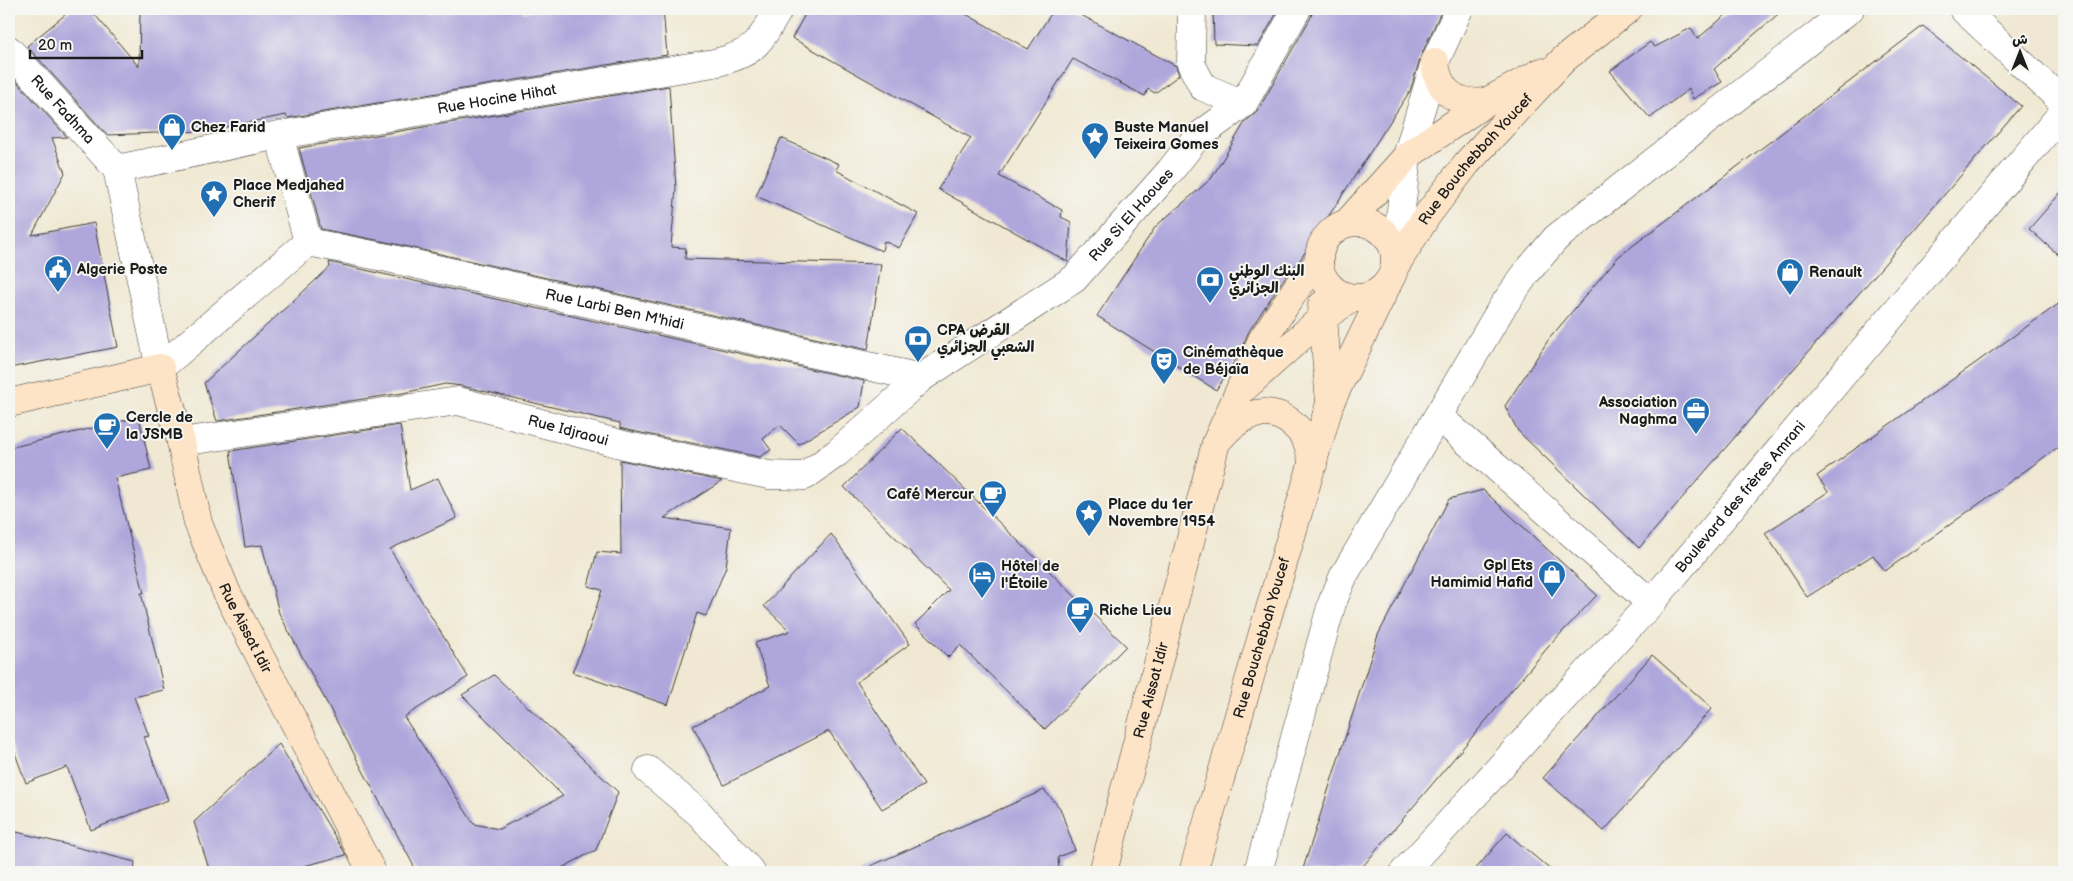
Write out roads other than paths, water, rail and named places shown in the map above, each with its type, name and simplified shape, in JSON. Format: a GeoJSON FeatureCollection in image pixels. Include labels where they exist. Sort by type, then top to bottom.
{"type":"FeatureCollection","features":[{"type":"Feature","properties":{"kind":"main road","name":"Rue Bouchebbah Youcef"},"geometry":{"type":"LineString","coordinates":[[1193,872],[1330,403],[1393,268],[1428,214],[1467,163],[1564,59],[1628,9]]}},
{"type":"Feature","properties":{"kind":"main road","name":"Rue Bouchebbah Youcef"},"geometry":{"type":"LineString","coordinates":[[1347,223],[1407,156],[1486,102],[1564,59]]}},
{"type":"Feature","properties":{"kind":"main road"},"geometry":{"type":"LineString","coordinates":[[1435,62],[1436,74],[1442,86],[1450,95],[1461,101],[1473,104],[1486,102]]}},
{"type":"Feature","properties":{"kind":"main road"},"geometry":{"type":"LineString","coordinates":[[1360,222],[1373,225],[1384,232],[1392,243],[1393,268],[1372,295],[1352,298],[1334,290],[1321,269],[1321,249],[1326,237],[1336,228],[1347,223],[1360,222]]}},
{"type":"Feature","properties":{"kind":"main road","name":"Rue Bouchebbah Youcef"},"geometry":{"type":"LineString","coordinates":[[1321,269],[1322,318],[1330,403]]}},
{"type":"Feature","properties":{"kind":"main road","name":"Rue Aissat Idir"},"geometry":{"type":"LineString","coordinates":[[1104,872],[1216,443],[1262,340],[1298,286],[1321,269]]}},
{"type":"Feature","properties":{"kind":"main road","name":"Rue Aissat Idir"},"geometry":{"type":"LineString","coordinates":[[1237,395],[1322,318],[1352,298]]}},
{"type":"Feature","properties":{"kind":"main road"},"geometry":{"type":"LineString","coordinates":[[9,403],[160,368]]}},
{"type":"Feature","properties":{"kind":"main road","name":"Rue Aissat Idir"},"geometry":{"type":"LineString","coordinates":[[160,368],[181,442],[198,523],[227,593],[372,872]]}},
{"type":"Feature","properties":{"kind":"main road"},"geometry":{"type":"LineString","coordinates":[[1216,443],[1236,421],[1249,414],[1264,412],[1280,416],[1293,424],[1304,436],[1313,465]]}},
{"type":"Feature","properties":{"kind":"street","name":"Rue Hocine Hihat"},"geometry":{"type":"LineString","coordinates":[[279,135],[737,58],[750,51],[761,38],[779,9]]}},
{"type":"Feature","properties":{"kind":"street"},"geometry":{"type":"LineString","coordinates":[[1192,9],[1191,64],[1203,87],[1243,104]]}},
{"type":"Feature","properties":{"kind":"street","name":"Rue Si El Haoues"},"geometry":{"type":"LineString","coordinates":[[921,378],[1074,279],[1170,171],[1196,138],[1243,104],[1297,9]]}},
{"type":"Feature","properties":{"kind":"street"},"geometry":{"type":"LineString","coordinates":[[1407,156],[1435,62],[1459,9]]}},
{"type":"Feature","properties":{"kind":"street"},"geometry":{"type":"LineString","coordinates":[[1258,872],[1332,603],[1344,575],[1501,309],[1527,272],[1556,238],[1850,9]]}},
{"type":"Feature","properties":{"kind":"street"},"geometry":{"type":"LineString","coordinates":[[1963,9],[2064,103]]}},
{"type":"Feature","properties":{"kind":"street","name":"Rue Fadhma"},"geometry":{"type":"LineString","coordinates":[[9,50],[117,169]]}},
{"type":"Feature","properties":{"kind":"street","name":"Boulevard des frères Amrani"},"geometry":{"type":"LineString","coordinates":[[1404,872],[1651,603],[2064,112]]}},
{"type":"Feature","properties":{"kind":"street"},"geometry":{"type":"LineString","coordinates":[[279,135],[308,242],[160,368],[117,169],[279,135]]}},
{"type":"Feature","properties":{"kind":"street","name":"Rue Bouchebbah Youcef"},"geometry":{"type":"LineString","coordinates":[[1393,268],[1407,156]]}},
{"type":"Feature","properties":{"kind":"street","name":"Rue Larbi Ben M'hidi"},"geometry":{"type":"LineString","coordinates":[[308,242],[388,258],[921,378]]}},
{"type":"Feature","properties":{"kind":"street","name":"Rue Idjraoui"},"geometry":{"type":"LineString","coordinates":[[181,442],[458,401],[628,446],[769,475],[805,476],[837,453],[921,378]]}},
{"type":"Feature","properties":{"kind":"street"},"geometry":{"type":"LineString","coordinates":[[1438,416],[1651,603]]}},
{"type":"Feature","properties":{"kind":"street"},"geometry":{"type":"LineString","coordinates":[[648,770],[700,814],[751,872]]}},
{"type":"Feature","properties":{"kind":"place","name":"Chez Farid"},"geometry":{"type":"Point","coordinates":[172,151]}},
{"type":"Feature","properties":{"kind":"place","name":"Buste Manuel Teixeira Gomes"},"geometry":{"type":"Point","coordinates":[1095,160]}},
{"type":"Feature","properties":{"kind":"place","name":"Place Medjahed Cherif"},"geometry":{"type":"Point","coordinates":[214,218]}},
{"type":"Feature","properties":{"kind":"place","name":"Algerie Poste"},"geometry":{"type":"Point","coordinates":[58,293]}},
{"type":"Feature","properties":{"kind":"place","name":"Renault"},"geometry":{"type":"Point","coordinates":[1790,296]}},
{"type":"Feature","properties":{"kind":"place","name":"البنك الوطني الجزائري"},"geometry":{"type":"Point","coordinates":[1210,304]}},
{"type":"Feature","properties":{"kind":"place","name":"CPA القرض الشعبي الجزائري"},"geometry":{"type":"Point","coordinates":[918,363]}},
{"type":"Feature","properties":{"kind":"place","name":"Cinémathèque de Béjaïa"},"geometry":{"type":"Point","coordinates":[1164,385]}},
{"type":"Feature","properties":{"kind":"place","name":"Association Naghma"},"geometry":{"type":"Point","coordinates":[1696,435]}},
{"type":"Feature","properties":{"kind":"place","name":"Cercle de la JSMB"},"geometry":{"type":"Point","coordinates":[107,450]}},
{"type":"Feature","properties":{"kind":"place","name":"Café Mercur"},"geometry":{"type":"Point","coordinates":[993,518]}},
{"type":"Feature","properties":{"kind":"place","name":"Place du 1er Novembre 1954"},"geometry":{"type":"Point","coordinates":[1089,537]}},
{"type":"Feature","properties":{"kind":"place","name":"Gpl Ets Hamimid Hafid"},"geometry":{"type":"Point","coordinates":[1552,598]}},
{"type":"Feature","properties":{"kind":"place","name":"Hôtel de l'Étoile"},"geometry":{"type":"Point","coordinates":[982,599]}},
{"type":"Feature","properties":{"kind":"place","name":"Riche Lieu"},"geometry":{"type":"Point","coordinates":[1080,634]}}]}
